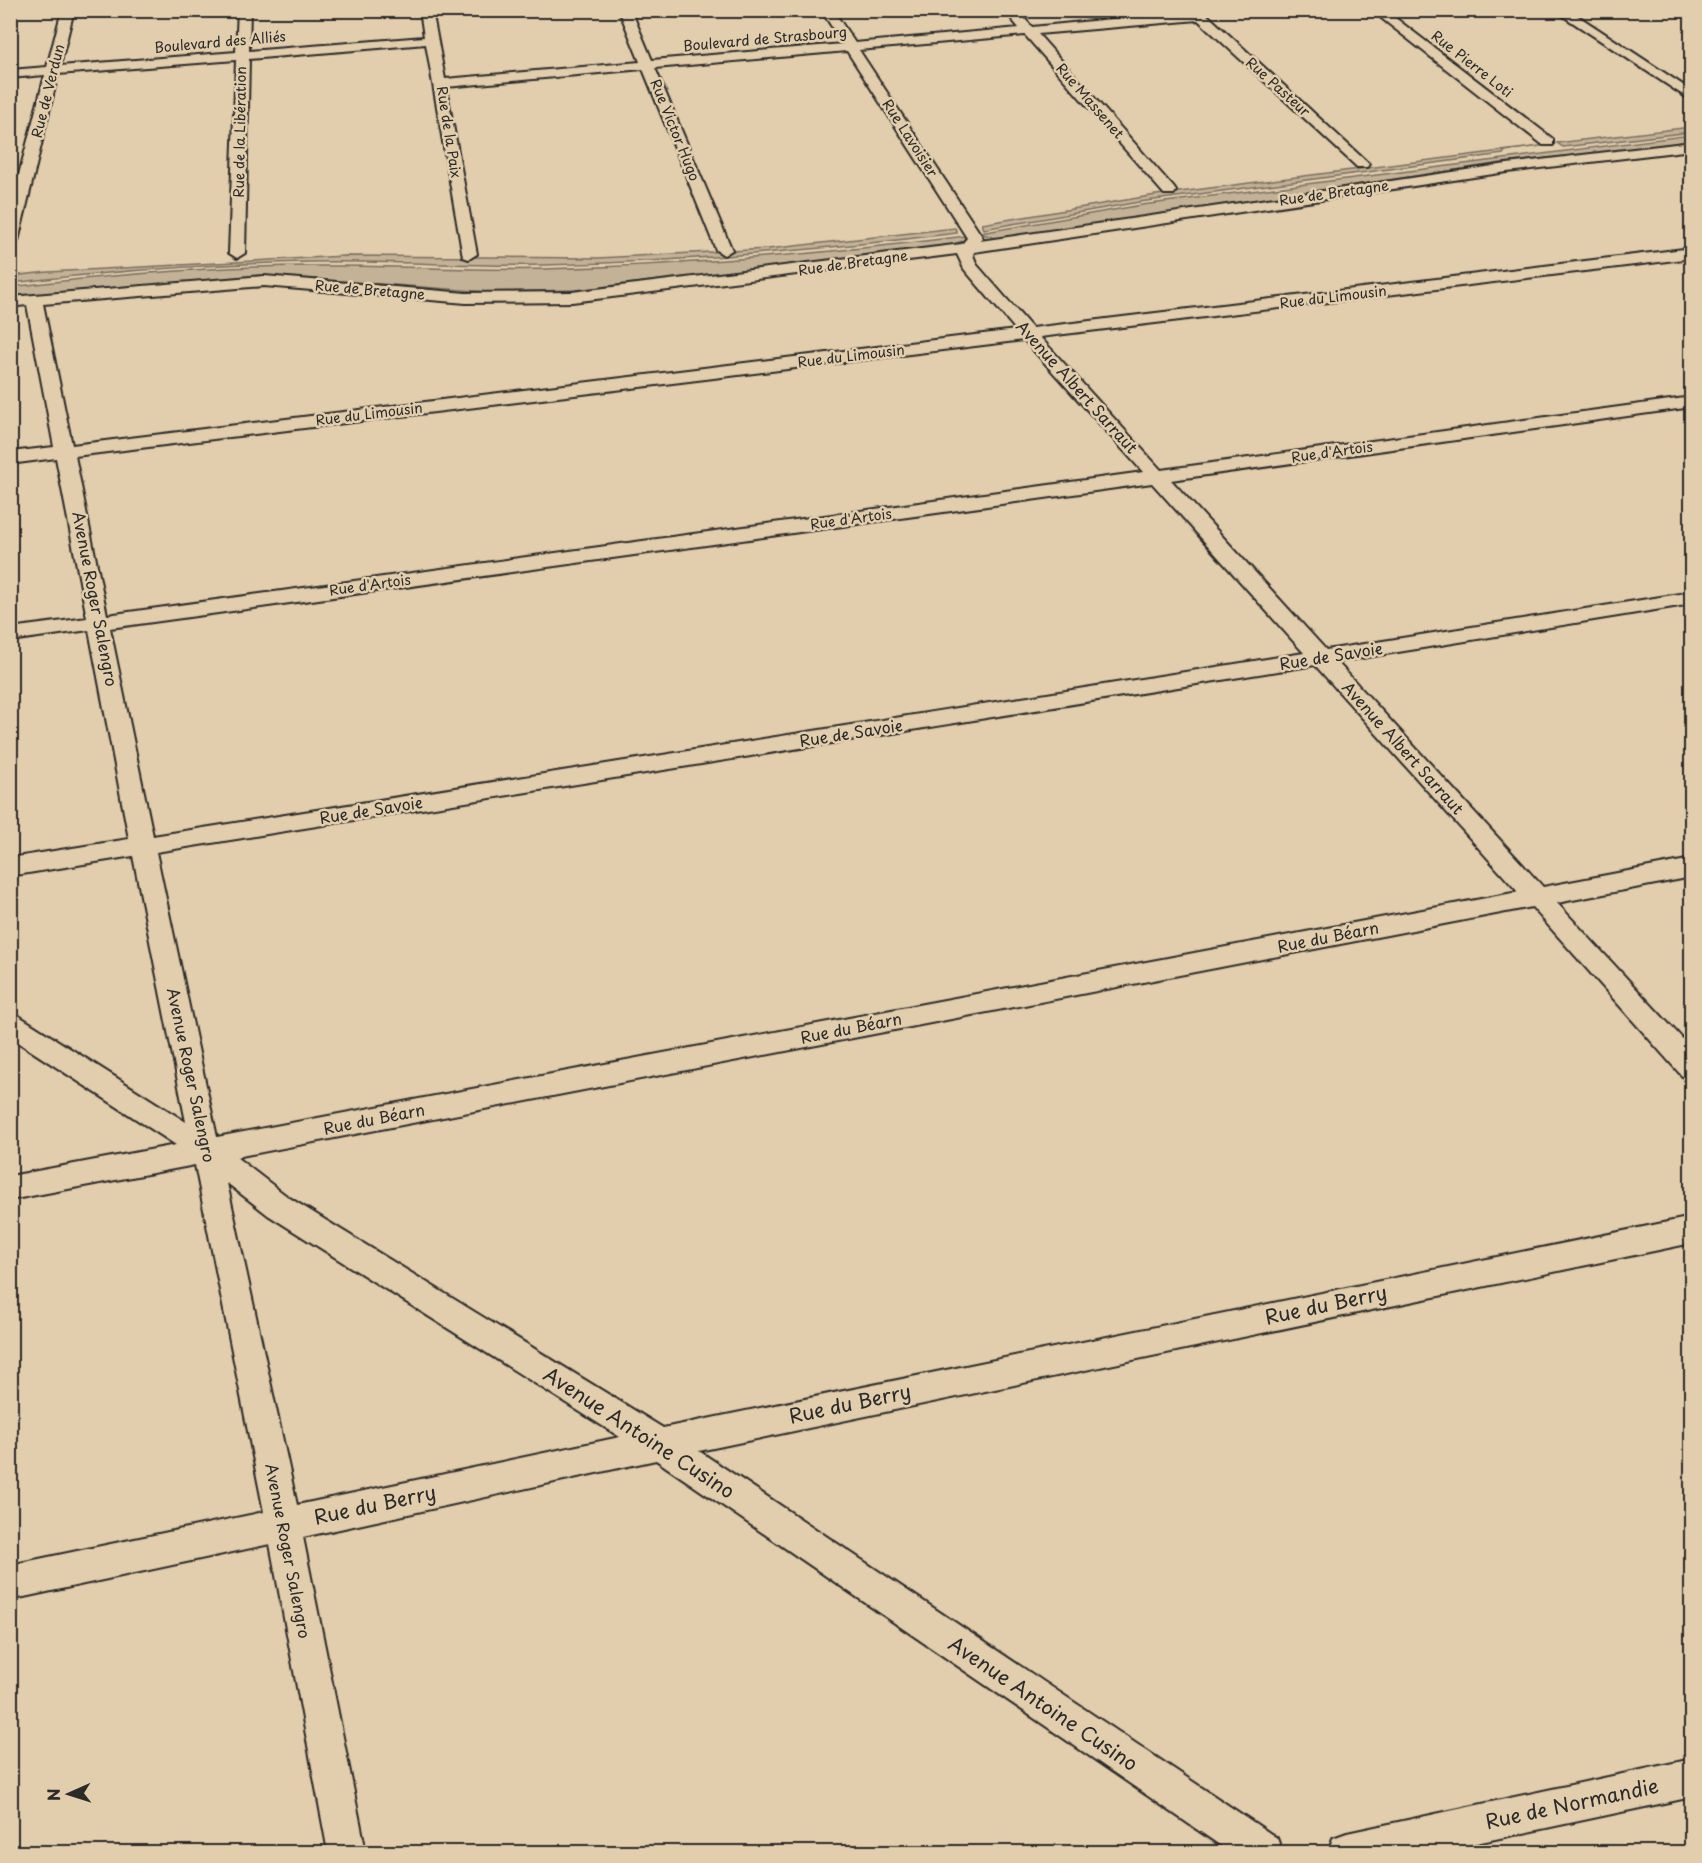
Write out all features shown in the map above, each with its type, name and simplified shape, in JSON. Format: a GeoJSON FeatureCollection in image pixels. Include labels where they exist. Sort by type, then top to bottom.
{"type":"FeatureCollection","features":[{"type":"Feature","properties":{"kind":"street","name":"Rue de Verdun"},"geometry":{"type":"LineString","coordinates":[[10,241],[68,10]]}},
{"type":"Feature","properties":{"kind":"street","name":"Rue de la Libération"},"geometry":{"type":"LineString","coordinates":[[237,253],[244,10]]}},
{"type":"Feature","properties":{"kind":"street","name":"Rue de la Paix"},"geometry":{"type":"LineString","coordinates":[[426,10],[441,83],[469,254]]}},
{"type":"Feature","properties":{"kind":"street","name":"Rue Victor Hugo"},"geometry":{"type":"LineString","coordinates":[[626,10],[724,250]]}},
{"type":"Feature","properties":{"kind":"street","name":"Rue Lavoisier"},"geometry":{"type":"LineString","coordinates":[[826,10],[975,238],[969,257]]}},
{"type":"Feature","properties":{"kind":"street","name":"Rue Massenet"},"geometry":{"type":"LineString","coordinates":[[1010,10],[1169,192]]}},
{"type":"Feature","properties":{"kind":"street","name":"Rue Pierre Loti"},"geometry":{"type":"LineString","coordinates":[[1377,10],[1548,142]]}},
{"type":"Feature","properties":{"kind":"street"},"geometry":{"type":"LineString","coordinates":[[1560,10],[1692,97]]}},
{"type":"Feature","properties":{"kind":"street","name":"Boulevard de Strasbourg"},"geometry":{"type":"LineString","coordinates":[[441,83],[1029,32],[1197,13]]}},
{"type":"Feature","properties":{"kind":"street","name":"Rue Pasteur"},"geometry":{"type":"LineString","coordinates":[[1197,13],[1362,164]]}},
{"type":"Feature","properties":{"kind":"street","name":"Boulevard des Alliés"},"geometry":{"type":"LineString","coordinates":[[10,74],[431,40]]}},
{"type":"Feature","properties":{"kind":"street","name":"Rue de Bretagne"},"geometry":{"type":"LineString","coordinates":[[10,302],[34,298],[264,281],[466,298],[572,297],[969,257],[1507,168],[1692,146]]}},
{"type":"Feature","properties":{"kind":"street","name":"Rue du Limousin"},"geometry":{"type":"LineString","coordinates":[[10,458],[1692,253]]}},
{"type":"Feature","properties":{"kind":"street","name":"Avenue Albert Sarraut"},"geometry":{"type":"LineString","coordinates":[[969,257],[1028,334],[1159,476],[1692,1068]]}},
{"type":"Feature","properties":{"kind":"street","name":"Avenue Roger Salengro"},"geometry":{"type":"LineString","coordinates":[[34,298],[143,847],[284,1526],[347,1852]]}},
{"type":"Feature","properties":{"kind":"street","name":"Rue d'Artois"},"geometry":{"type":"LineString","coordinates":[[10,635],[1692,402]]}},
{"type":"Feature","properties":{"kind":"street","name":"Rue de Savoie"},"geometry":{"type":"LineString","coordinates":[[10,867],[1692,598]]}},
{"type":"Feature","properties":{"kind":"street","name":"Rue du Béarn"},"geometry":{"type":"LineString","coordinates":[[10,1188],[1692,868]]}},
{"type":"Feature","properties":{"kind":"street","name":"Avenue Antoine Cusino"},"geometry":{"type":"LineString","coordinates":[[10,1023],[207,1150],[278,1206],[660,1443],[1263,1852]]}},
{"type":"Feature","properties":{"kind":"street","name":"Rue du Berry"},"geometry":{"type":"LineString","coordinates":[[10,1583],[284,1526],[660,1443],[1692,1230]]}},
{"type":"Feature","properties":{"kind":"street","name":"Rue de Normandie"},"geometry":{"type":"LineString","coordinates":[[1347,1852],[1692,1778]]}},
{"type":"Feature","properties":{"kind":"shaded area"},"geometry":{"type":"Polygon","coordinates":[[[1691,127],[1691,132],[1563,147],[1557,143],[1691,127]]]}},
{"type":"Feature","properties":{"kind":"shaded area"},"geometry":{"type":"Polygon","coordinates":[[[1691,135],[1691,143],[1501,163],[997,239],[980,233],[1142,205],[1691,135]]]}},
{"type":"Feature","properties":{"kind":"shaded area"},"geometry":{"type":"Polygon","coordinates":[[[1548,145],[1505,151],[1503,154],[1139,202],[984,229],[982,224],[1156,195],[1548,145]]]}},
{"type":"Feature","properties":{"kind":"shaded area"},"geometry":{"type":"Polygon","coordinates":[[[955,228],[957,233],[854,245],[647,261],[514,265],[273,263],[198,266],[11,283],[11,276],[48,272],[345,256],[598,258],[768,249],[955,228]]]}},
{"type":"Feature","properties":{"kind":"shaded area"},"geometry":{"type":"Polygon","coordinates":[[[966,236],[963,241],[947,246],[576,290],[489,292],[260,275],[14,298],[11,294],[11,287],[174,271],[296,266],[492,269],[597,267],[703,262],[966,236]]]}}]}
